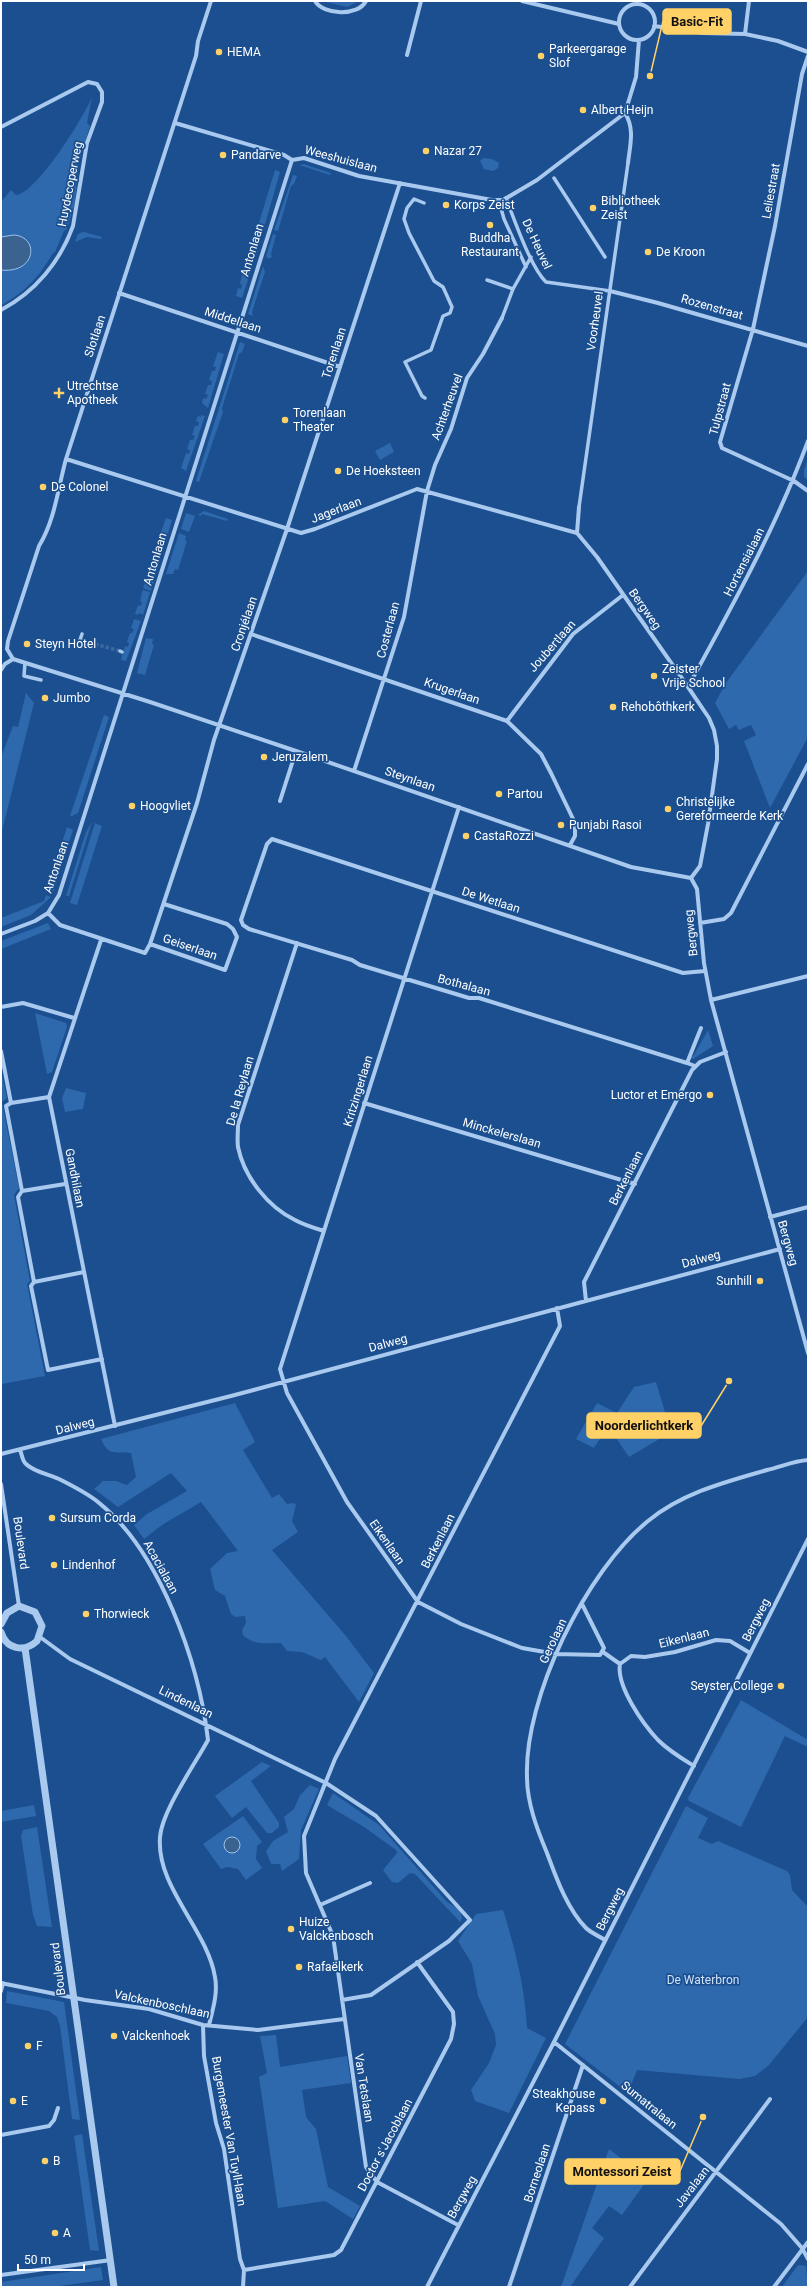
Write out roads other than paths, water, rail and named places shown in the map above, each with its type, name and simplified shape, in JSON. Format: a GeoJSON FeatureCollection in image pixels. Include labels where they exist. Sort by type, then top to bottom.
{"type":"FeatureCollection","features":[{"type":"Feature","properties":{"kind":"street","name":"Slotlaan"},"geometry":{"type":"LineString","coordinates":[[13,659],[8,652],[7,644],[38,546],[46,535],[56,503],[58,486],[66,459],[119,293],[131,262],[196,56],[198,41],[211,1]]}},
{"type":"Feature","properties":{"kind":"street"},"geometry":{"type":"LineString","coordinates":[[316,1],[318,6],[323,8],[349,13],[363,6],[366,1]]}},
{"type":"Feature","properties":{"kind":"street"},"geometry":{"type":"LineString","coordinates":[[407,55],[421,1]]}},
{"type":"Feature","properties":{"kind":"street"},"geometry":{"type":"LineString","coordinates":[[522,1],[619,24]]}},
{"type":"Feature","properties":{"kind":"street"},"geometry":{"type":"LineString","coordinates":[[745,34],[749,1]]}},
{"type":"Feature","properties":{"kind":"street"},"geometry":{"type":"LineString","coordinates":[[640,3],[651,12],[654,26],[649,35],[639,40],[627,37],[621,30],[619,24],[620,16],[625,9],[640,3]]}},
{"type":"Feature","properties":{"kind":"street"},"geometry":{"type":"LineString","coordinates":[[654,26],[703,33],[745,34],[778,41],[808,52]]}},
{"type":"Feature","properties":{"kind":"street"},"geometry":{"type":"LineString","coordinates":[[526,268],[504,219],[499,201],[547,173],[626,113],[636,77],[639,40]]}},
{"type":"Feature","properties":{"kind":"street","name":"Leliestraat"},"geometry":{"type":"LineString","coordinates":[[753,329],[775,226],[802,74],[808,56]]}},
{"type":"Feature","properties":{"kind":"street","name":"Huydecoperweg"},"geometry":{"type":"LineString","coordinates":[[1,127],[88,82],[97,84],[102,92],[102,102],[87,143],[73,226],[70,235],[57,260],[35,287],[25,296],[1,310]]}},
{"type":"Feature","properties":{"kind":"street","name":"Voorheuvel"},"geometry":{"type":"LineString","coordinates":[[577,533],[579,507],[632,135],[631,122],[626,113]]}},
{"type":"Feature","properties":{"kind":"street","name":"Weeshuislaan"},"geometry":{"type":"LineString","coordinates":[[175,123],[284,155],[292,160],[304,158],[359,176],[499,201]]}},
{"type":"Feature","properties":{"kind":"street","name":"Antonlaan"},"geometry":{"type":"LineString","coordinates":[[1,934],[35,921],[48,913],[59,896],[184,496],[292,160]]}},
{"type":"Feature","properties":{"kind":"street"},"geometry":{"type":"LineString","coordinates":[[554,178],[605,257]]}},
{"type":"Feature","properties":{"kind":"street","name":"Torenlaan"},"geometry":{"type":"LineString","coordinates":[[287,529],[400,183]]}},
{"type":"Feature","properties":{"kind":"street","name":"De Heuvel"},"geometry":{"type":"LineString","coordinates":[[506,198],[531,258],[546,282],[610,291]]}},
{"type":"Feature","properties":{"kind":"street"},"geometry":{"type":"LineString","coordinates":[[424,203],[414,199],[407,208],[404,218],[409,233],[434,281],[443,287],[452,308],[450,313],[443,316],[431,350],[405,362],[422,396],[425,398]]}},
{"type":"Feature","properties":{"kind":"street","name":"Achterheuvel"},"geometry":{"type":"LineString","coordinates":[[427,491],[467,378],[483,354],[502,318],[513,289],[531,258]]}},
{"type":"Feature","properties":{"kind":"street"},"geometry":{"type":"LineString","coordinates":[[487,280],[513,289]]}},
{"type":"Feature","properties":{"kind":"street","name":"Rozenstraat"},"geometry":{"type":"LineString","coordinates":[[610,291],[753,329],[808,346]]}},
{"type":"Feature","properties":{"kind":"street","name":"Middellaan"},"geometry":{"type":"LineString","coordinates":[[119,293],[340,367]]}},
{"type":"Feature","properties":{"kind":"street","name":"Tulpstraat"},"geometry":{"type":"LineString","coordinates":[[753,329],[720,442],[722,448],[794,481],[808,491]]}},
{"type":"Feature","properties":{"kind":"street","name":"Hortensialaan"},"geometry":{"type":"LineString","coordinates":[[688,687],[753,570],[794,481],[808,441]]}},
{"type":"Feature","properties":{"kind":"street","name":"Jagerlaan"},"geometry":{"type":"LineString","coordinates":[[66,459],[287,529],[301,532],[314,530],[417,490],[427,491],[577,533],[587,543]]}},
{"type":"Feature","properties":{"kind":"street","name":"Costerlaan"},"geometry":{"type":"LineString","coordinates":[[354,771],[404,617],[427,491]]}},
{"type":"Feature","properties":{"kind":"street","name":"Cronjélaan"},"geometry":{"type":"LineString","coordinates":[[220,725],[287,529]]}},
{"type":"Feature","properties":{"kind":"street","name":"Bergweg"},"geometry":{"type":"LineString","coordinates":[[587,543],[709,718],[717,746],[700,866],[691,878],[697,888],[705,971],[711,1000],[808,1353]]}},
{"type":"Feature","properties":{"kind":"street","name":"Joubertlaan"},"geometry":{"type":"LineString","coordinates":[[507,721],[573,634],[623,595]]}},
{"type":"Feature","properties":{"kind":"street"},"geometry":{"type":"LineString","coordinates":[[82,634],[80,640],[95,644]]}},
{"type":"Feature","properties":{"kind":"street","name":"Krugerlaan"},"geometry":{"type":"LineString","coordinates":[[250,634],[507,721],[541,754],[551,773],[575,823],[576,830],[570,845]]}},
{"type":"Feature","properties":{"kind":"street"},"geometry":{"type":"LineString","coordinates":[[1,670],[5,664],[13,659]]}},
{"type":"Feature","properties":{"kind":"street","name":"Steynlaan"},"geometry":{"type":"LineString","coordinates":[[13,659],[220,725],[459,806],[631,867],[691,878]]}},
{"type":"Feature","properties":{"kind":"street"},"geometry":{"type":"LineString","coordinates":[[25,663],[24,676],[40,680]]}},
{"type":"Feature","properties":{"kind":"street","name":"Geiserlaan"},"geometry":{"type":"LineString","coordinates":[[48,913],[60,925],[101,940],[146,953],[164,904],[220,725]]}},
{"type":"Feature","properties":{"kind":"street"},"geometry":{"type":"LineString","coordinates":[[280,801],[296,751]]}},
{"type":"Feature","properties":{"kind":"street"},"geometry":{"type":"LineString","coordinates":[[700,923],[724,919],[731,913],[808,764]]}},
{"type":"Feature","properties":{"kind":"street","name":"Kritzingerlaan"},"geometry":{"type":"LineString","coordinates":[[283,1382],[280,1369],[459,806]]}},
{"type":"Feature","properties":{"kind":"street","name":"De Wetlaan"},"geometry":{"type":"LineString","coordinates":[[241,920],[267,844],[272,840],[683,973],[705,971]]}},
{"type":"Feature","properties":{"kind":"street","name":"Geiserlaan"},"geometry":{"type":"LineString","coordinates":[[150,944],[225,970],[237,936],[227,924],[164,904]]}},
{"type":"Feature","properties":{"kind":"street","name":"Bothalaan"},"geometry":{"type":"LineString","coordinates":[[241,920],[243,925],[249,929],[687,1063]]}},
{"type":"Feature","properties":{"kind":"street","name":"Gandhilaan"},"geometry":{"type":"LineString","coordinates":[[101,940],[49,1097],[65,1184],[115,1426]]}},
{"type":"Feature","properties":{"kind":"street","name":"De la Reylaan"},"geometry":{"type":"LineString","coordinates":[[297,943],[238,1125],[238,1146],[244,1164],[262,1194],[274,1206],[294,1220],[324,1231]]}},
{"type":"Feature","properties":{"kind":"street"},"geometry":{"type":"LineString","coordinates":[[711,1000],[808,976]]}},
{"type":"Feature","properties":{"kind":"street"},"geometry":{"type":"LineString","coordinates":[[1,1007],[23,1003],[74,1018]]}},
{"type":"Feature","properties":{"kind":"street"},"geometry":{"type":"LineString","coordinates":[[701,1028],[687,1063],[695,1066],[726,1052]]}},
{"type":"Feature","properties":{"kind":"street"},"geometry":{"type":"LineString","coordinates":[[1,1051],[11,1103]]}},
{"type":"Feature","properties":{"kind":"street","name":"Berkenlaan"},"geometry":{"type":"LineString","coordinates":[[586,1301],[584,1282],[695,1066]]}},
{"type":"Feature","properties":{"kind":"street"},"geometry":{"type":"LineString","coordinates":[[49,1097],[11,1103],[6,1106],[22,1191],[18,1197],[34,1282],[31,1286],[48,1370],[102,1359]]}},
{"type":"Feature","properties":{"kind":"street","name":"Minckelerslaan"},"geometry":{"type":"LineString","coordinates":[[364,1103],[635,1184]]}},
{"type":"Feature","properties":{"kind":"street"},"geometry":{"type":"LineString","coordinates":[[22,1191],[65,1184]]}},
{"type":"Feature","properties":{"kind":"street"},"geometry":{"type":"LineString","coordinates":[[770,1217],[808,1207]]}},
{"type":"Feature","properties":{"kind":"street","name":"Dalweg"},"geometry":{"type":"LineString","coordinates":[[1,1454],[283,1382],[780,1249]]}},
{"type":"Feature","properties":{"kind":"street"},"geometry":{"type":"LineString","coordinates":[[34,1282],[84,1272]]}},
{"type":"Feature","properties":{"kind":"street","name":"Berkenlaan"},"geometry":{"type":"LineString","coordinates":[[326,1783],[335,1759],[418,1602],[560,1326],[557,1308]]}},
{"type":"Feature","properties":{"kind":"street","name":"Eikenlaan"},"geometry":{"type":"LineString","coordinates":[[283,1382],[347,1502],[418,1602],[461,1624],[522,1648],[556,1654],[596,1656],[603,1652]]}},
{"type":"Feature","properties":{"kind":"street","name":"Acacialaan"},"geometry":{"type":"LineString","coordinates":[[20,1450],[24,1462],[31,1468],[59,1479],[97,1501],[123,1525],[146,1556],[178,1626],[197,1685],[206,1724]]}},
{"type":"Feature","properties":{"kind":"street","name":"Gerolaan"},"geometry":{"type":"LineString","coordinates":[[605,1940],[587,1928],[575,1913],[548,1856],[528,1794],[527,1750],[532,1724],[539,1698],[556,1654],[582,1604],[602,1571],[624,1544],[648,1521],[673,1504],[716,1485],[808,1460]]}},
{"type":"Feature","properties":{"kind":"street","name":"Boulevard"},"geometry":{"type":"LineString","coordinates":[[1,1484],[19,1606]]}},
{"type":"Feature","properties":{"kind":"street","name":"Bergweg"},"geometry":{"type":"LineString","coordinates":[[427,2287],[458,2224],[554,2042],[808,1539]]}},
{"type":"Feature","properties":{"kind":"street"},"geometry":{"type":"LineString","coordinates":[[582,1604],[603,1645],[603,1652],[620,1664],[619,1672],[622,1682],[636,1711],[658,1740],[675,1754],[694,1766]]}},
{"type":"Feature","properties":{"kind":"street"},"geometry":{"type":"LineString","coordinates":[[1,1624],[7,1612],[19,1606],[31,1608],[39,1616],[42,1626],[40,1636],[34,1644],[25,1648],[13,1646],[8,1643],[1,1632]]}},
{"type":"Feature","properties":{"kind":"street","name":"Lindenlaan"},"geometry":{"type":"LineString","coordinates":[[40,1636],[70,1660],[206,1724],[326,1783],[376,1816],[470,1920],[449,1941],[416,1962]]}},
{"type":"Feature","properties":{"kind":"street","name":"Eikenlaan"},"geometry":{"type":"LineString","coordinates":[[620,1664],[631,1656],[645,1657],[675,1652],[716,1640],[730,1641],[750,1653]]}},
{"type":"Feature","properties":{"kind":"street","name":"Boulevard"},"geometry":{"type":"LineString","coordinates":[[25,1648],[62,1908],[72,1996],[114,2287]]}},
{"type":"Feature","properties":{"kind":"street"},"geometry":{"type":"LineString","coordinates":[[206,1724],[208,1740],[166,1817],[160,1837],[162,1866],[210,1956],[216,1978],[215,2000],[209,2025]]}},
{"type":"Feature","properties":{"kind":"street","name":"Van Tetslaan"},"geometry":{"type":"LineString","coordinates":[[326,1783],[304,1836],[306,1873],[333,1936],[366,2167],[377,2182],[458,2224]]}},
{"type":"Feature","properties":{"kind":"street"},"geometry":{"type":"LineString","coordinates":[[320,1905],[370,1883]]}},
{"type":"Feature","properties":{"kind":"street"},"geometry":{"type":"LineString","coordinates":[[342,2000],[371,1995],[416,1962]]}},
{"type":"Feature","properties":{"kind":"street","name":"Doctor s'Jacoblaan"},"geometry":{"type":"LineString","coordinates":[[244,2270],[334,2255],[341,2250],[451,2039],[454,2024],[453,2012],[416,1962]]}},
{"type":"Feature","properties":{"kind":"street"},"geometry":{"type":"LineString","coordinates":[[1,1991],[2,1983]]}},
{"type":"Feature","properties":{"kind":"street","name":"Valckenboschlaan"},"geometry":{"type":"LineString","coordinates":[[2,1983],[72,1996],[84,2000],[150,2009],[203,2025],[258,2030],[344,2019]]}},
{"type":"Feature","properties":{"kind":"street","name":"Burgemeester Van Tuyll-laan"},"geometry":{"type":"LineString","coordinates":[[203,2025],[204,2056],[216,2123],[224,2149],[240,2260],[244,2270],[243,2287]]}},
{"type":"Feature","properties":{"kind":"street","name":"Sumatralaan"},"geometry":{"type":"LineString","coordinates":[[554,2042],[780,2224],[802,2248],[808,2259]]}},
{"type":"Feature","properties":{"kind":"street","name":"Borneolaan"},"geometry":{"type":"LineString","coordinates":[[509,2287],[583,2065]]}},
{"type":"Feature","properties":{"kind":"street","name":"Javalaan"},"geometry":{"type":"LineString","coordinates":[[630,2287],[770,2099]]}},
{"type":"Feature","properties":{"kind":"street"},"geometry":{"type":"LineString","coordinates":[[1,2135],[49,2126],[54,2120],[58,2108]]}},
{"type":"Feature","properties":{"kind":"street"},"geometry":{"type":"LineString","coordinates":[[774,2287],[808,2242]]}},
{"type":"Feature","properties":{"kind":"street"},"geometry":{"type":"LineString","coordinates":[[1,2275],[111,2260]]}},
{"type":"Feature","properties":{"kind":"tunnel"},"geometry":{"type":"LineString","coordinates":[[95,644],[120,651]]}},
{"type":"Feature","properties":{"kind":"place","name":"HEMA"},"geometry":{"type":"Point","coordinates":[219,52]}},
{"type":"Feature","properties":{"kind":"place","name":"Parkeergarage Slof"},"geometry":{"type":"Point","coordinates":[541,56]}},
{"type":"Feature","properties":{"kind":"place","name":"Basic-Fit"},"geometry":{"type":"Point","coordinates":[650,76]}},
{"type":"Feature","properties":{"kind":"place","name":"Albert Heijn"},"geometry":{"type":"Point","coordinates":[583,110]}},
{"type":"Feature","properties":{"kind":"place","name":"Nazar 27"},"geometry":{"type":"Point","coordinates":[426,151]}},
{"type":"Feature","properties":{"kind":"place","name":"Pandarve"},"geometry":{"type":"Point","coordinates":[223,155]}},
{"type":"Feature","properties":{"kind":"place","name":"Korps Zeist"},"geometry":{"type":"Point","coordinates":[446,205]}},
{"type":"Feature","properties":{"kind":"place","name":"Bibliotheek Zeist"},"geometry":{"type":"Point","coordinates":[593,208]}},
{"type":"Feature","properties":{"kind":"place","name":"Buddha Restaurant"},"geometry":{"type":"Point","coordinates":[490,225]}},
{"type":"Feature","properties":{"kind":"place","name":"De Kroon"},"geometry":{"type":"Point","coordinates":[648,252]}},
{"type":"Feature","properties":{"kind":"place","name":"Utrechtse Apotheek"},"geometry":{"type":"Point","coordinates":[59,393]}},
{"type":"Feature","properties":{"kind":"place","name":"Torenlaan Theater"},"geometry":{"type":"Point","coordinates":[285,420]}},
{"type":"Feature","properties":{"kind":"place","name":"De Hoeksteen"},"geometry":{"type":"Point","coordinates":[338,471]}},
{"type":"Feature","properties":{"kind":"place","name":"De Colonel"},"geometry":{"type":"Point","coordinates":[43,487]}},
{"type":"Feature","properties":{"kind":"place","name":"Steyn Hotel"},"geometry":{"type":"Point","coordinates":[27,644]}},
{"type":"Feature","properties":{"kind":"place","name":"Zeister Vrije School"},"geometry":{"type":"Point","coordinates":[654,676]}},
{"type":"Feature","properties":{"kind":"place","name":"Jumbo"},"geometry":{"type":"Point","coordinates":[45,698]}},
{"type":"Feature","properties":{"kind":"place","name":"Rehobôthkerk"},"geometry":{"type":"Point","coordinates":[613,707]}},
{"type":"Feature","properties":{"kind":"place","name":"Jeruzalem"},"geometry":{"type":"Point","coordinates":[264,757]}},
{"type":"Feature","properties":{"kind":"place","name":"Partou"},"geometry":{"type":"Point","coordinates":[499,794]}},
{"type":"Feature","properties":{"kind":"place","name":"Hoogvliet"},"geometry":{"type":"Point","coordinates":[132,806]}},
{"type":"Feature","properties":{"kind":"place","name":"Christelijke Gereformeerde Kerk"},"geometry":{"type":"Point","coordinates":[668,809]}},
{"type":"Feature","properties":{"kind":"place","name":"Punjabi Rasoi"},"geometry":{"type":"Point","coordinates":[561,825]}},
{"type":"Feature","properties":{"kind":"place","name":"CastaRozzi"},"geometry":{"type":"Point","coordinates":[466,836]}},
{"type":"Feature","properties":{"kind":"place","name":"Luctor et Emergo"},"geometry":{"type":"Point","coordinates":[710,1095]}},
{"type":"Feature","properties":{"kind":"place","name":"Sunhill"},"geometry":{"type":"Point","coordinates":[760,1281]}},
{"type":"Feature","properties":{"kind":"place","name":"Noorderlichtkerk"},"geometry":{"type":"Point","coordinates":[729,1381]}},
{"type":"Feature","properties":{"kind":"place","name":"Sursum Corda"},"geometry":{"type":"Point","coordinates":[52,1518]}},
{"type":"Feature","properties":{"kind":"place","name":"Lindenhof"},"geometry":{"type":"Point","coordinates":[54,1565]}},
{"type":"Feature","properties":{"kind":"place","name":"Thorwieck"},"geometry":{"type":"Point","coordinates":[86,1614]}},
{"type":"Feature","properties":{"kind":"place","name":"Seyster College"},"geometry":{"type":"Point","coordinates":[781,1686]}},
{"type":"Feature","properties":{"kind":"place","name":"Huize Valckenbosch"},"geometry":{"type":"Point","coordinates":[291,1929]}},
{"type":"Feature","properties":{"kind":"place","name":"Rafaëlkerk"},"geometry":{"type":"Point","coordinates":[299,1967]}},
{"type":"Feature","properties":{"kind":"place","name":"Valckenhoek"},"geometry":{"type":"Point","coordinates":[114,2036]}},
{"type":"Feature","properties":{"kind":"place","name":"F"},"geometry":{"type":"Point","coordinates":[28,2046]}},
{"type":"Feature","properties":{"kind":"place","name":"E"},"geometry":{"type":"Point","coordinates":[13,2101]}},
{"type":"Feature","properties":{"kind":"place","name":"Steakhouse Kepass"},"geometry":{"type":"Point","coordinates":[603,2101]}},
{"type":"Feature","properties":{"kind":"place","name":"Montessori Zeist"},"geometry":{"type":"Point","coordinates":[703,2117]}},
{"type":"Feature","properties":{"kind":"place","name":"B"},"geometry":{"type":"Point","coordinates":[45,2161]}},
{"type":"Feature","properties":{"kind":"place","name":"A"},"geometry":{"type":"Point","coordinates":[55,2233]}},
{"type":"Feature","properties":{"kind":"park label","name":"De Waterbron"},"geometry":{"type":"Point","coordinates":[703,1980]}}]}
